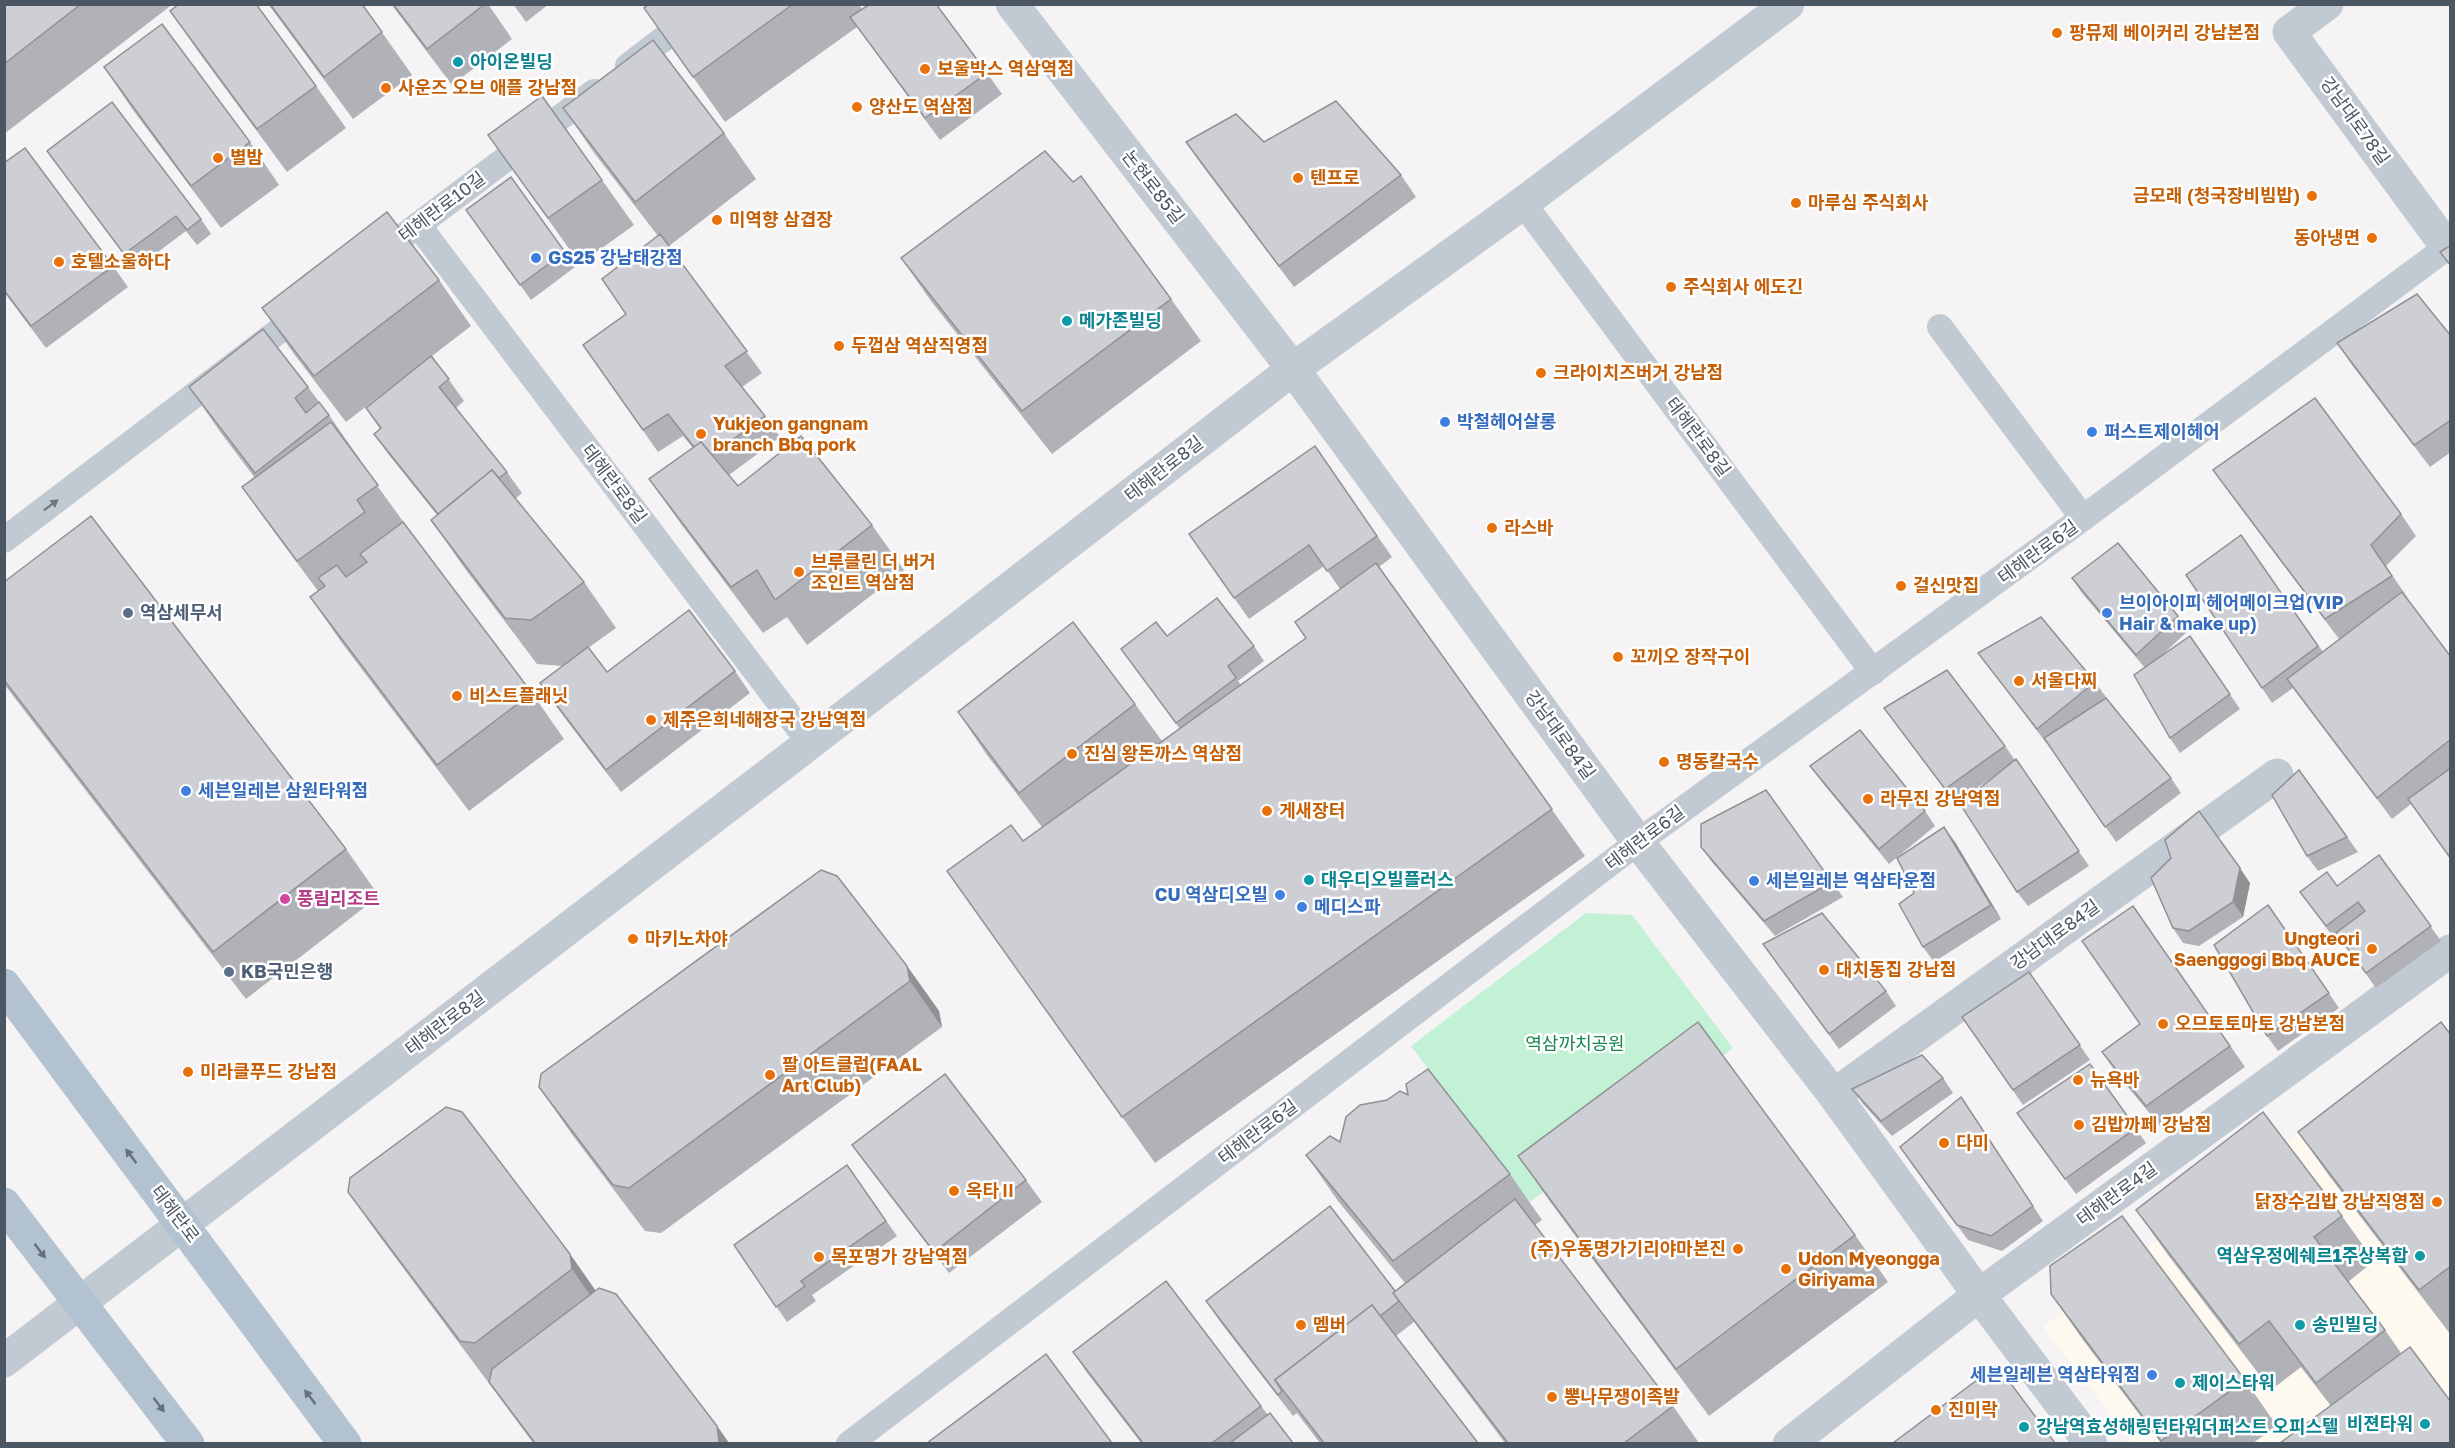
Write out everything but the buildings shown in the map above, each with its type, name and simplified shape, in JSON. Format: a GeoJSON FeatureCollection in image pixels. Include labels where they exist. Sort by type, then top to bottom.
{"type":"FeatureCollection","features":[{"type":"Feature","properties":{"kind":"main road","name":"테헤란로"},"geometry":{"type":"LineString","coordinates":[[4,985],[345,1443]]}},
{"type":"Feature","properties":{"kind":"main road"},"geometry":{"type":"LineString","coordinates":[[4,1204],[188,1443]]}},
{"type":"Feature","properties":{"kind":"street","name":"논현로85길"},"geometry":{"type":"LineString","coordinates":[[1012,4],[1293,369]]}},
{"type":"Feature","properties":{"kind":"street","name":"테헤란로8길"},"geometry":{"type":"LineString","coordinates":[[4,1361],[810,743],[1293,369],[1523,203],[1788,4]]}},
{"type":"Feature","properties":{"kind":"street","name":"강남대로78길"},"geometry":{"type":"LineString","coordinates":[[2327,4],[2289,32],[2449,246]]}},
{"type":"Feature","properties":{"kind":"street","name":"강남대로84길"},"geometry":{"type":"LineString","coordinates":[[1293,369],[1638,842],[1834,1095],[2091,1443]]}},
{"type":"Feature","properties":{"kind":"street","name":"강남대로84길"},"geometry":{"type":"LineString","coordinates":[[1834,1095],[2277,775]]}},
{"type":"Feature","properties":{"kind":"street","name":"테헤란로4길"},"geometry":{"type":"LineString","coordinates":[[1789,1443],[1979,1294],[2451,951]]}},
{"type":"Feature","properties":{"kind":"lane","name":"테헤란로10길"},"geometry":{"type":"LineString","coordinates":[[362,268],[709,4]]}},
{"type":"Feature","properties":{"kind":"lane","name":"테헤란로8길"},"geometry":{"type":"LineString","coordinates":[[1523,203],[1874,672]]}},
{"type":"Feature","properties":{"kind":"lane","name":"테헤란로8길"},"geometry":{"type":"LineString","coordinates":[[418,225],[810,743]]}},
{"type":"Feature","properties":{"kind":"lane","name":"테헤란로6길"},"geometry":{"type":"LineString","coordinates":[[849,1443],[1638,842],[2083,519],[2449,246]]}},
{"type":"Feature","properties":{"kind":"lane"},"geometry":{"type":"LineString","coordinates":[[4,540],[324,297]]}},
{"type":"Feature","properties":{"kind":"lane"},"geometry":{"type":"LineString","coordinates":[[1940,327],[2083,519]]}},
{"type":"Feature","properties":{"kind":"shaded area"},"geometry":{"type":"Polygon","coordinates":[[[2450,1018],[2450,1443],[2133,1443],[2043,1327],[2450,1018]]]}},
{"type":"Feature","properties":{"kind":"green space","name":"역삼까치공원"},"geometry":{"type":"Polygon","coordinates":[[[1586,913],[1632,915],[1733,1048],[1530,1202],[1411,1046],[1586,913]]]}},
{"type":"Feature","properties":{"kind":"place","name":"팡뮤제 베이커리 강남본점"},"geometry":{"type":"Point","coordinates":[2057,33]}},
{"type":"Feature","properties":{"kind":"place","name":"아이온빌딩"},"geometry":{"type":"Point","coordinates":[458,62]}},
{"type":"Feature","properties":{"kind":"place","name":"보울박스 역삼역점"},"geometry":{"type":"Point","coordinates":[925,69]}},
{"type":"Feature","properties":{"kind":"place","name":"사운즈 오브 애플 강남점"},"geometry":{"type":"Point","coordinates":[386,88]}},
{"type":"Feature","properties":{"kind":"place","name":"양산도 역삼점"},"geometry":{"type":"Point","coordinates":[857,107]}},
{"type":"Feature","properties":{"kind":"place","name":"별밤"},"geometry":{"type":"Point","coordinates":[218,158]}},
{"type":"Feature","properties":{"kind":"place","name":"텐프로"},"geometry":{"type":"Point","coordinates":[1298,178]}},
{"type":"Feature","properties":{"kind":"place","name":"금모래 (청국장비빔밥)"},"geometry":{"type":"Point","coordinates":[2312,196]}},
{"type":"Feature","properties":{"kind":"place","name":"마루심 주식회사"},"geometry":{"type":"Point","coordinates":[1796,203]}},
{"type":"Feature","properties":{"kind":"place","name":"미역향 삼겹장"},"geometry":{"type":"Point","coordinates":[717,220]}},
{"type":"Feature","properties":{"kind":"place","name":"동아냉면"},"geometry":{"type":"Point","coordinates":[2372,238]}},
{"type":"Feature","properties":{"kind":"place","name":"GS25 강남태강점"},"geometry":{"type":"Point","coordinates":[536,258]}},
{"type":"Feature","properties":{"kind":"place","name":"호텔소울하다"},"geometry":{"type":"Point","coordinates":[59,262]}},
{"type":"Feature","properties":{"kind":"place","name":"주식회사 에도긴"},"geometry":{"type":"Point","coordinates":[1671,287]}},
{"type":"Feature","properties":{"kind":"place","name":"메가존빌딩"},"geometry":{"type":"Point","coordinates":[1067,321]}},
{"type":"Feature","properties":{"kind":"place","name":"두껍삼 역삼직영점"},"geometry":{"type":"Point","coordinates":[839,346]}},
{"type":"Feature","properties":{"kind":"place","name":"크라이치즈버거 강남점"},"geometry":{"type":"Point","coordinates":[1541,373]}},
{"type":"Feature","properties":{"kind":"place","name":"박철헤어살롱"},"geometry":{"type":"Point","coordinates":[1445,422]}},
{"type":"Feature","properties":{"kind":"place","name":"퍼스트제이헤어"},"geometry":{"type":"Point","coordinates":[2092,432]}},
{"type":"Feature","properties":{"kind":"place","name":"Yukjeon gangnam branch Bbq pork"},"geometry":{"type":"Point","coordinates":[701,434]}},
{"type":"Feature","properties":{"kind":"place","name":"라스바"},"geometry":{"type":"Point","coordinates":[1492,528]}},
{"type":"Feature","properties":{"kind":"place","name":"브루클린 더 버거 조인트 역삼점"},"geometry":{"type":"Point","coordinates":[799,572]}},
{"type":"Feature","properties":{"kind":"place","name":"걸신맛집"},"geometry":{"type":"Point","coordinates":[1901,586]}},
{"type":"Feature","properties":{"kind":"place","name":"역삼세무서"},"geometry":{"type":"Point","coordinates":[128,613]}},
{"type":"Feature","properties":{"kind":"place","name":"브이아이피 헤어메이크업(VIP Hair & make up)"},"geometry":{"type":"Point","coordinates":[2107,613]}},
{"type":"Feature","properties":{"kind":"place","name":"꼬끼오 장작구이"},"geometry":{"type":"Point","coordinates":[1618,657]}},
{"type":"Feature","properties":{"kind":"place","name":"서울다찌"},"geometry":{"type":"Point","coordinates":[2019,681]}},
{"type":"Feature","properties":{"kind":"place","name":"비스트플래닛"},"geometry":{"type":"Point","coordinates":[457,696]}},
{"type":"Feature","properties":{"kind":"place","name":"제주은희네해장국 강남역점"},"geometry":{"type":"Point","coordinates":[651,720]}},
{"type":"Feature","properties":{"kind":"place","name":"진심 왕돈까스 역삼점"},"geometry":{"type":"Point","coordinates":[1072,754]}},
{"type":"Feature","properties":{"kind":"place","name":"명동칼국수"},"geometry":{"type":"Point","coordinates":[1664,762]}},
{"type":"Feature","properties":{"kind":"place","name":"세븐일레븐 삼원타워점"},"geometry":{"type":"Point","coordinates":[186,791]}},
{"type":"Feature","properties":{"kind":"place","name":"라무진 강남역점"},"geometry":{"type":"Point","coordinates":[1868,799]}},
{"type":"Feature","properties":{"kind":"place","name":"게새장터"},"geometry":{"type":"Point","coordinates":[1267,811]}},
{"type":"Feature","properties":{"kind":"place","name":"대우디오빌플러스"},"geometry":{"type":"Point","coordinates":[1309,880]}},
{"type":"Feature","properties":{"kind":"place","name":"세븐일레븐 역삼타운점"},"geometry":{"type":"Point","coordinates":[1754,881]}},
{"type":"Feature","properties":{"kind":"place","name":"CU 역삼디오빌"},"geometry":{"type":"Point","coordinates":[1280,895]}},
{"type":"Feature","properties":{"kind":"place","name":"풍림리조트"},"geometry":{"type":"Point","coordinates":[285,899]}},
{"type":"Feature","properties":{"kind":"place","name":"메디스파"},"geometry":{"type":"Point","coordinates":[1302,907]}},
{"type":"Feature","properties":{"kind":"place","name":"마키노차야"},"geometry":{"type":"Point","coordinates":[633,939]}},
{"type":"Feature","properties":{"kind":"place","name":"Ungteori Saenggogi Bbq AUCE"},"geometry":{"type":"Point","coordinates":[2372,949]}},
{"type":"Feature","properties":{"kind":"place","name":"대치동집 강남점"},"geometry":{"type":"Point","coordinates":[1824,970]}},
{"type":"Feature","properties":{"kind":"place","name":"KB국민은행"},"geometry":{"type":"Point","coordinates":[229,972]}},
{"type":"Feature","properties":{"kind":"place","name":"오므토토마토 강남본점"},"geometry":{"type":"Point","coordinates":[2163,1024]}},
{"type":"Feature","properties":{"kind":"place","name":"미라클푸드 강남점"},"geometry":{"type":"Point","coordinates":[188,1072]}},
{"type":"Feature","properties":{"kind":"place","name":"팔 아트클럽(FAAL Art Club)"},"geometry":{"type":"Point","coordinates":[770,1075]}},
{"type":"Feature","properties":{"kind":"place","name":"뉴욕바"},"geometry":{"type":"Point","coordinates":[2078,1080]}},
{"type":"Feature","properties":{"kind":"place","name":"김밥까페 강남점"},"geometry":{"type":"Point","coordinates":[2079,1125]}},
{"type":"Feature","properties":{"kind":"place","name":"다미"},"geometry":{"type":"Point","coordinates":[1944,1143]}},
{"type":"Feature","properties":{"kind":"place","name":"옥타Ⅱ"},"geometry":{"type":"Point","coordinates":[954,1191]}},
{"type":"Feature","properties":{"kind":"place","name":"닭장수김밥 강남직영점"},"geometry":{"type":"Point","coordinates":[2437,1202]}},
{"type":"Feature","properties":{"kind":"place","name":"(주)우동명가기리야마본진"},"geometry":{"type":"Point","coordinates":[1738,1249]}},
{"type":"Feature","properties":{"kind":"place","name":"역삼우정에쉐르1주상복합"},"geometry":{"type":"Point","coordinates":[2420,1256]}},
{"type":"Feature","properties":{"kind":"place","name":"목포명가 강남역점"},"geometry":{"type":"Point","coordinates":[819,1257]}},
{"type":"Feature","properties":{"kind":"place","name":"Udon Myeongga Giriyama"},"geometry":{"type":"Point","coordinates":[1786,1269]}},
{"type":"Feature","properties":{"kind":"place","name":"멤버"},"geometry":{"type":"Point","coordinates":[1301,1325]}},
{"type":"Feature","properties":{"kind":"place","name":"송민빌딩"},"geometry":{"type":"Point","coordinates":[2300,1325]}},
{"type":"Feature","properties":{"kind":"place","name":"세븐일레븐 역삼타워점"},"geometry":{"type":"Point","coordinates":[2152,1375]}},
{"type":"Feature","properties":{"kind":"place","name":"제이스타워"},"geometry":{"type":"Point","coordinates":[2180,1383]}},
{"type":"Feature","properties":{"kind":"place","name":"뽕나무쟁이족발"},"geometry":{"type":"Point","coordinates":[1552,1397]}},
{"type":"Feature","properties":{"kind":"place","name":"진미락"},"geometry":{"type":"Point","coordinates":[1936,1410]}},
{"type":"Feature","properties":{"kind":"place","name":"비젼타워"},"geometry":{"type":"Point","coordinates":[2425,1424]}},
{"type":"Feature","properties":{"kind":"place","name":"강남역효성해링턴타워더퍼스트 오피스텔"},"geometry":{"type":"Point","coordinates":[2024,1427]}}]}
